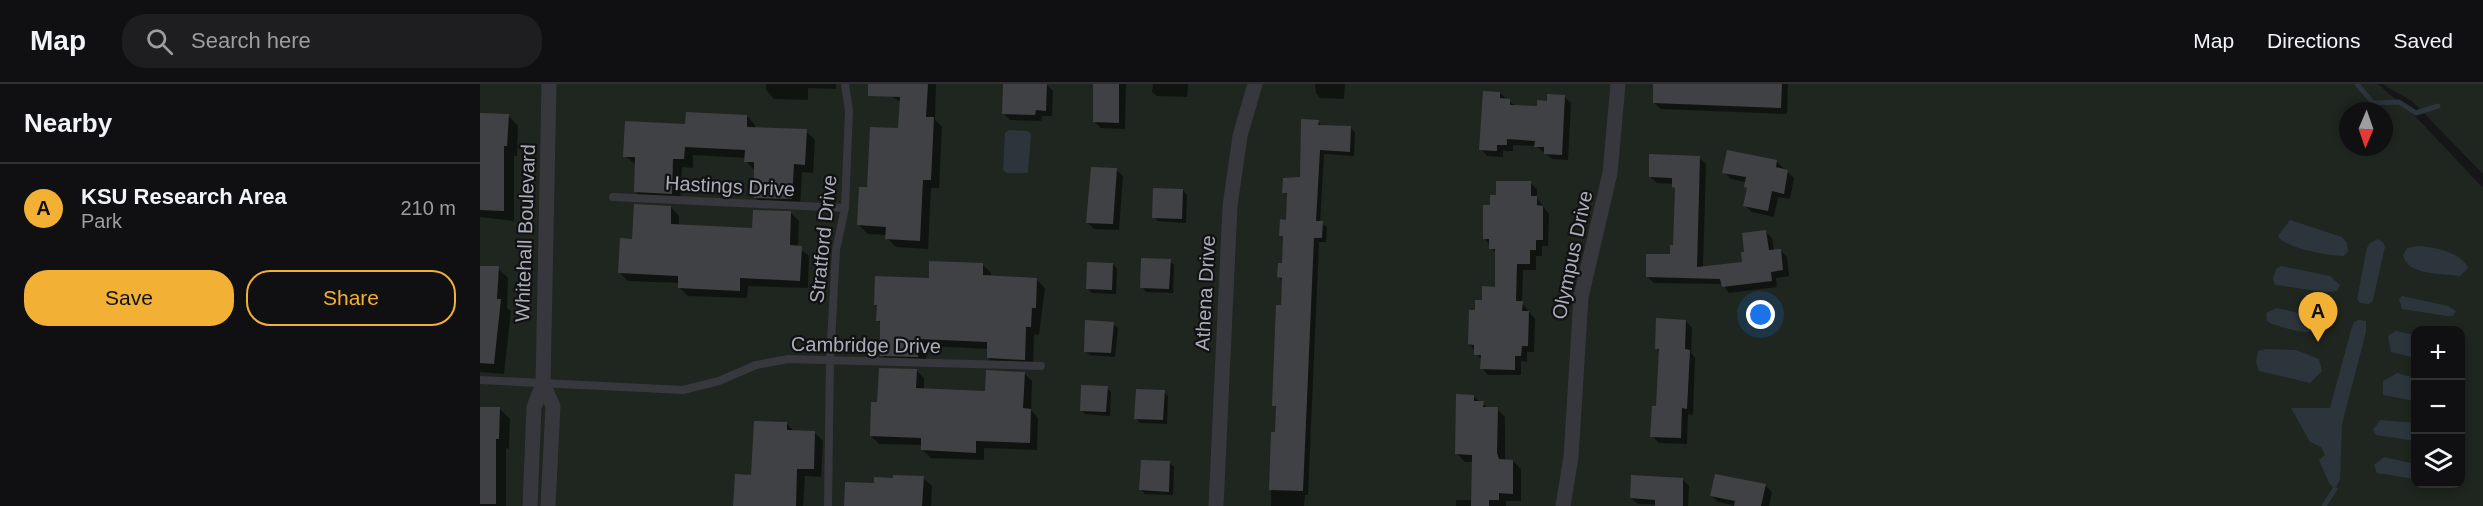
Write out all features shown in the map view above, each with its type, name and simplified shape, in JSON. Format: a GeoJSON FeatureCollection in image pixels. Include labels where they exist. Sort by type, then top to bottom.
{"type":"FeatureCollection","features":[{"type":"Feature","properties":{"kind":"street","name":"Whitehall Boulevard"},"geometry":{"type":"LineString","coordinates":[[530,506],[534,407],[543,384],[549,84]]}},
{"type":"Feature","properties":{"kind":"street","name":"Athena Drive"},"geometry":{"type":"LineString","coordinates":[[1216,506],[1230,206],[1240,136],[1255,84]]}},
{"type":"Feature","properties":{"kind":"street","name":"Olympus Drive"},"geometry":{"type":"LineString","coordinates":[[1563,506],[1571,457],[1581,297],[1612,165],[1618,84]]}},
{"type":"Feature","properties":{"kind":"street","name":"Whitehall Boulevard"},"geometry":{"type":"LineString","coordinates":[[543,384],[553,406],[548,506]]}},
{"type":"Feature","properties":{"kind":"lane","name":"Stratford Drive"},"geometry":{"type":"LineString","coordinates":[[828,506],[830,360],[836,250],[845,208],[849,111],[845,84]]}},
{"type":"Feature","properties":{"kind":"lane","name":"Hastings Drive"},"geometry":{"type":"LineString","coordinates":[[613,197],[845,208]]}},
{"type":"Feature","properties":{"kind":"lane","name":"Cambridge Drive"},"geometry":{"type":"LineString","coordinates":[[480,380],[683,390],[702,387],[771,361],[830,360],[1041,366]]}},
{"type":"Feature","properties":{"kind":"shaded area"},"geometry":{"type":"Polygon","coordinates":[[[480,84],[2378,84],[2415,116],[2483,188],[2483,506],[480,506],[480,84]]]}},
{"type":"Feature","properties":{"kind":"shaded area"},"geometry":{"type":"Polygon","coordinates":[[[2382,84],[2483,84],[2483,174],[2412,101],[2382,84]]]}},
{"type":"Feature","properties":{"kind":"shaded area"},"geometry":{"type":"Polygon","coordinates":[[[1009,130],[1027,131],[1031,134],[1028,173],[1007,173],[1003,170],[1005,133],[1009,130]]]}},
{"type":"Feature","properties":{"kind":"shaded area"},"geometry":{"type":"Polygon","coordinates":[[[2290,220],[2342,237],[2347,243],[2348,252],[2343,256],[2328,255],[2289,244],[2278,236],[2290,220]]]}},
{"type":"Feature","properties":{"kind":"shaded area"},"geometry":{"type":"Polygon","coordinates":[[[2378,239],[2385,247],[2373,300],[2369,304],[2360,303],[2357,299],[2367,248],[2370,243],[2378,239]]]}},
{"type":"Feature","properties":{"kind":"shaded area"},"geometry":{"type":"Polygon","coordinates":[[[2418,246],[2453,254],[2468,268],[2460,276],[2435,274],[2411,267],[2403,255],[2407,248],[2418,246]]]}},
{"type":"Feature","properties":{"kind":"shaded area"},"geometry":{"type":"Polygon","coordinates":[[[2281,266],[2330,276],[2340,285],[2337,291],[2325,292],[2275,285],[2273,278],[2276,269],[2281,266]]]}},
{"type":"Feature","properties":{"kind":"shaded area"},"geometry":{"type":"Polygon","coordinates":[[[2402,296],[2448,306],[2456,311],[2453,316],[2447,316],[2402,309],[2399,299],[2402,296]]]}},
{"type":"Feature","properties":{"kind":"shaded area"},"geometry":{"type":"Polygon","coordinates":[[[2277,308],[2324,319],[2328,328],[2307,332],[2272,324],[2267,321],[2266,313],[2277,308]]]}},
{"type":"Feature","properties":{"kind":"shaded area"},"geometry":{"type":"Polygon","coordinates":[[[2366,321],[2366,332],[2342,424],[2340,479],[2335,489],[2329,483],[2319,460],[2325,455],[2321,447],[2310,442],[2291,408],[2330,408],[2351,330],[2354,322],[2366,321]]]}},
{"type":"Feature","properties":{"kind":"shaded area"},"geometry":{"type":"Polygon","coordinates":[[[2396,331],[2411,334],[2411,357],[2391,352],[2388,336],[2396,331]]]}},
{"type":"Feature","properties":{"kind":"shaded area"},"geometry":{"type":"Polygon","coordinates":[[[2296,350],[2319,359],[2322,371],[2310,383],[2259,371],[2256,362],[2258,351],[2296,350]]]}},
{"type":"Feature","properties":{"kind":"shaded area"},"geometry":{"type":"Polygon","coordinates":[[[2397,373],[2411,377],[2411,400],[2383,395],[2383,381],[2397,373]]]}},
{"type":"Feature","properties":{"kind":"shaded area"},"geometry":{"type":"Polygon","coordinates":[[[2380,420],[2411,423],[2411,440],[2376,435],[2373,430],[2380,420]]]}},
{"type":"Feature","properties":{"kind":"shaded area"},"geometry":{"type":"Polygon","coordinates":[[[2384,457],[2411,463],[2411,478],[2377,473],[2374,465],[2384,457]]]}},
{"type":"Feature","properties":{"kind":"building"},"geometry":{"type":"Polygon","coordinates":[[[868,84],[928,84],[926,117],[934,117],[931,180],[923,180],[920,241],[885,239],[886,227],[857,225],[859,187],[867,187],[870,127],[898,128],[900,97],[868,96],[868,84]]]}},
{"type":"Feature","properties":{"kind":"building"},"geometry":{"type":"Polygon","coordinates":[[[1003,84],[1047,84],[1046,111],[1036,110],[1035,115],[1002,114],[1003,84]]]}},
{"type":"Feature","properties":{"kind":"building"},"geometry":{"type":"Polygon","coordinates":[[[1093,84],[1119,84],[1119,123],[1093,122],[1093,84]]]}},
{"type":"Feature","properties":{"kind":"building"},"geometry":{"type":"Polygon","coordinates":[[[1653,84],[1782,84],[1781,108],[1653,103],[1653,84]]]}},
{"type":"Feature","properties":{"kind":"building"},"geometry":{"type":"Polygon","coordinates":[[[1483,91],[1500,92],[1500,98],[1510,99],[1510,105],[1537,106],[1537,100],[1547,101],[1547,94],[1565,95],[1562,155],[1544,154],[1544,147],[1534,147],[1535,141],[1507,139],[1507,145],[1497,145],[1497,151],[1479,150],[1483,91]]]}},
{"type":"Feature","properties":{"kind":"building"},"geometry":{"type":"Polygon","coordinates":[[[686,112],[747,115],[747,127],[807,129],[805,165],[794,164],[792,199],[754,198],[754,162],[744,162],[745,150],[685,147],[684,159],[673,159],[672,194],[634,192],[635,157],[623,157],[625,121],[685,124],[686,112]]]}},
{"type":"Feature","properties":{"kind":"building"},"geometry":{"type":"Polygon","coordinates":[[[480,113],[509,114],[507,146],[504,146],[504,211],[480,210],[480,113]]]}},
{"type":"Feature","properties":{"kind":"building"},"geometry":{"type":"Polygon","coordinates":[[[1301,119],[1319,120],[1318,125],[1351,126],[1350,152],[1320,150],[1316,221],[1323,221],[1322,238],[1314,238],[1303,491],[1269,490],[1271,432],[1275,432],[1276,406],[1272,406],[1276,305],[1281,305],[1282,278],[1277,277],[1278,263],[1282,263],[1283,236],[1279,236],[1280,219],[1286,220],[1287,193],[1282,193],[1283,178],[1300,177],[1301,119]]]}},
{"type":"Feature","properties":{"kind":"building"},"geometry":{"type":"Polygon","coordinates":[[[1727,150],[1777,160],[1776,167],[1788,170],[1784,194],[1772,191],[1768,211],[1743,206],[1747,188],[1744,187],[1746,177],[1722,173],[1727,150]]]}},
{"type":"Feature","properties":{"kind":"building"},"geometry":{"type":"Polygon","coordinates":[[[1649,154],[1700,156],[1697,267],[1742,262],[1741,252],[1744,252],[1742,233],[1766,230],[1769,250],[1781,249],[1783,270],[1771,272],[1772,281],[1722,287],[1720,279],[1646,277],[1646,254],[1670,254],[1670,245],[1673,245],[1675,188],[1672,187],[1672,178],[1649,177],[1649,154]]]}},
{"type":"Feature","properties":{"kind":"building"},"geometry":{"type":"Polygon","coordinates":[[[1091,167],[1117,168],[1113,224],[1086,223],[1091,167]]]}},
{"type":"Feature","properties":{"kind":"building"},"geometry":{"type":"Polygon","coordinates":[[[1496,181],[1531,181],[1531,196],[1537,196],[1537,205],[1543,206],[1543,240],[1536,240],[1536,250],[1530,250],[1530,264],[1517,264],[1516,301],[1523,301],[1522,311],[1529,311],[1528,346],[1522,346],[1521,356],[1515,356],[1515,370],[1480,369],[1481,355],[1474,355],[1474,345],[1468,344],[1469,310],[1475,310],[1475,300],[1482,300],[1482,286],[1495,287],[1495,249],[1489,249],[1489,239],[1483,239],[1483,205],[1490,205],[1490,195],[1496,195],[1496,181]]]}},
{"type":"Feature","properties":{"kind":"building"},"geometry":{"type":"Polygon","coordinates":[[[1153,188],[1183,189],[1182,219],[1152,218],[1153,188]]]}},
{"type":"Feature","properties":{"kind":"building"},"geometry":{"type":"Polygon","coordinates":[[[634,204],[671,206],[671,224],[752,228],[753,210],[791,211],[790,245],[802,246],[800,281],[740,278],[740,291],[678,288],[678,276],[618,273],[620,238],[632,239],[634,204]]]}},
{"type":"Feature","properties":{"kind":"building"},"geometry":{"type":"Polygon","coordinates":[[[1141,258],[1171,259],[1169,289],[1140,288],[1141,258]]]}},
{"type":"Feature","properties":{"kind":"building"},"geometry":{"type":"Polygon","coordinates":[[[929,261],[983,263],[983,275],[1037,278],[1036,308],[1032,308],[1031,327],[1026,327],[1025,360],[987,358],[987,342],[919,339],[918,357],[880,356],[880,321],[876,321],[877,305],[874,305],[875,276],[929,278],[929,261]]]}},
{"type":"Feature","properties":{"kind":"building"},"geometry":{"type":"Polygon","coordinates":[[[1087,262],[1113,263],[1112,290],[1086,289],[1087,262]]]}},
{"type":"Feature","properties":{"kind":"building"},"geometry":{"type":"Polygon","coordinates":[[[480,266],[499,266],[497,299],[501,299],[494,364],[480,363],[480,266]]]}},
{"type":"Feature","properties":{"kind":"building"},"geometry":{"type":"Polygon","coordinates":[[[1656,318],[1686,320],[1685,349],[1690,350],[1687,409],[1682,408],[1681,438],[1650,437],[1652,406],[1656,406],[1659,349],[1655,349],[1656,318]]]}},
{"type":"Feature","properties":{"kind":"building"},"geometry":{"type":"Polygon","coordinates":[[[1085,320],[1114,322],[1111,353],[1084,352],[1085,320]]]}},
{"type":"Feature","properties":{"kind":"building"},"geometry":{"type":"Polygon","coordinates":[[[879,368],[917,369],[916,388],[985,391],[986,370],[1025,372],[1023,408],[1031,409],[1030,443],[976,441],[976,453],[921,450],[921,438],[870,436],[871,402],[877,402],[879,368]]]}},
{"type":"Feature","properties":{"kind":"building"},"geometry":{"type":"Polygon","coordinates":[[[1081,385],[1108,386],[1106,412],[1080,411],[1081,385]]]}},
{"type":"Feature","properties":{"kind":"building"},"geometry":{"type":"Polygon","coordinates":[[[1136,389],[1165,390],[1163,420],[1134,419],[1136,389]]]}},
{"type":"Feature","properties":{"kind":"building"},"geometry":{"type":"Polygon","coordinates":[[[1456,394],[1474,395],[1474,401],[1484,401],[1483,407],[1498,407],[1497,453],[1499,459],[1513,460],[1513,494],[1499,493],[1499,500],[1489,500],[1489,506],[1471,506],[1472,455],[1455,454],[1456,394]]]}},
{"type":"Feature","properties":{"kind":"building"},"geometry":{"type":"Polygon","coordinates":[[[480,407],[500,407],[499,439],[496,439],[496,504],[480,504],[480,407]]]}},
{"type":"Feature","properties":{"kind":"building"},"geometry":{"type":"Polygon","coordinates":[[[754,421],[787,422],[787,430],[815,431],[814,469],[797,469],[796,506],[733,506],[735,474],[751,475],[754,421]]]}},
{"type":"Feature","properties":{"kind":"building"},"geometry":{"type":"Polygon","coordinates":[[[1141,460],[1170,461],[1169,492],[1139,490],[1141,460]]]}},
{"type":"Feature","properties":{"kind":"building"},"geometry":{"type":"Polygon","coordinates":[[[1715,474],[1766,484],[1761,506],[1734,506],[1735,501],[1710,496],[1715,474]]]}},
{"type":"Feature","properties":{"kind":"building"},"geometry":{"type":"Polygon","coordinates":[[[893,475],[924,476],[922,506],[844,506],[845,482],[874,483],[874,477],[893,478],[893,475]]]}},
{"type":"Feature","properties":{"kind":"building"},"geometry":{"type":"Polygon","coordinates":[[[1631,475],[1683,478],[1683,506],[1655,506],[1655,500],[1630,498],[1631,475]]]}},
{"type":"Feature","properties":{"kind":"waterway"},"geometry":{"type":"LineString","coordinates":[[2357,84],[2373,103],[2399,102],[2416,113],[2438,106]]}},
{"type":"Feature","properties":{"kind":"waterway"},"geometry":{"type":"LineString","coordinates":[[2324,506],[2335,489]]}},
{"type":"Feature","properties":{"kind":"place","name":"KSU Research Area"},"geometry":{"type":"Point","coordinates":[2318,342]}}]}
